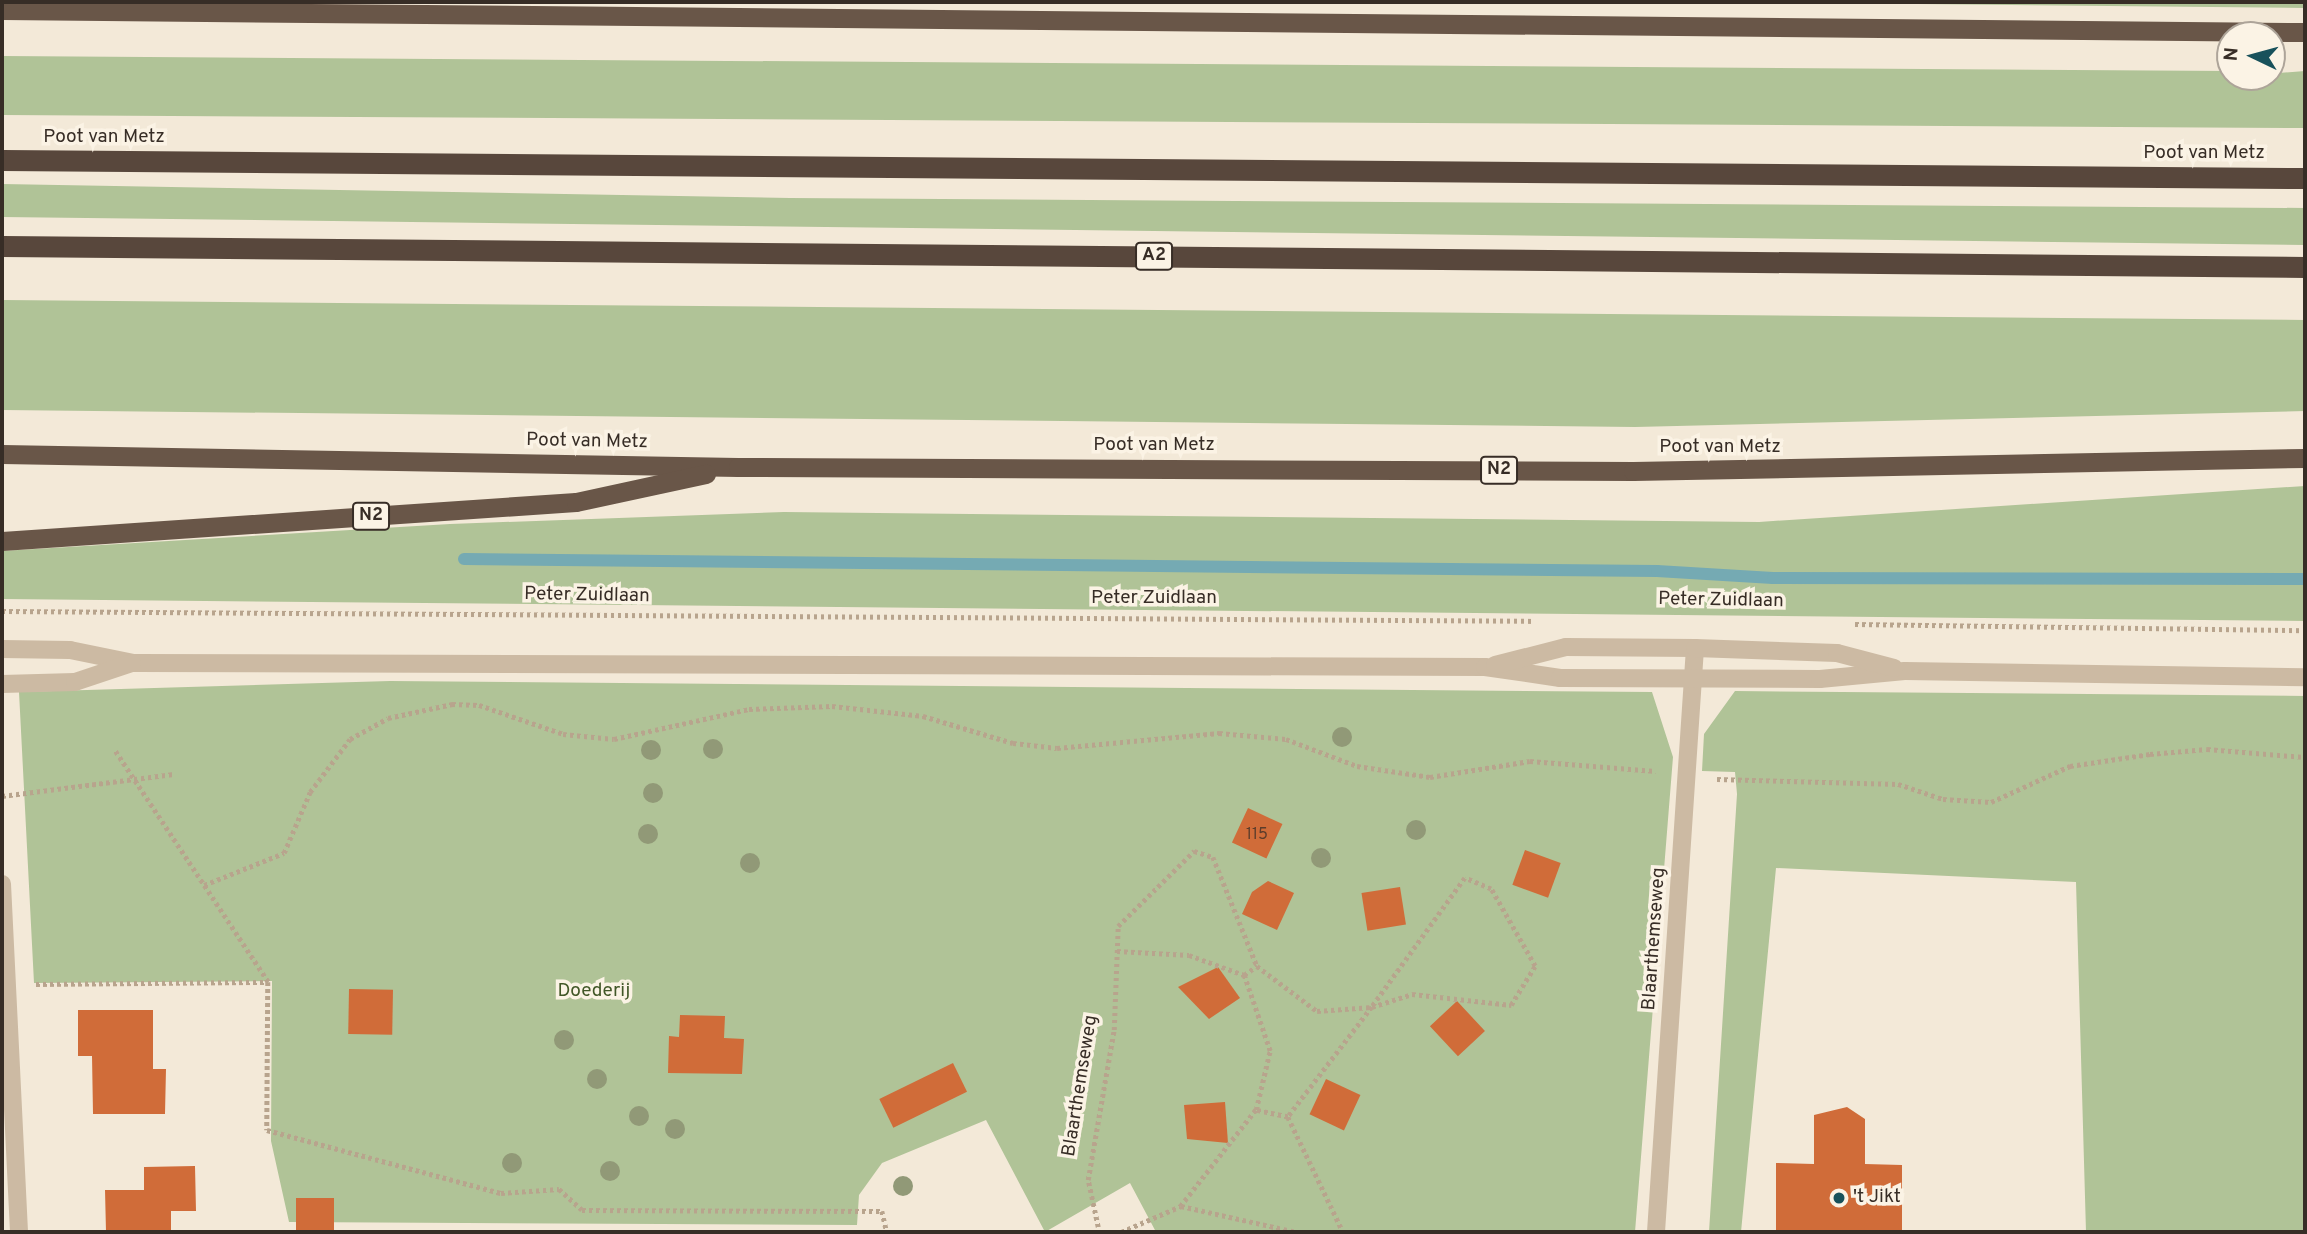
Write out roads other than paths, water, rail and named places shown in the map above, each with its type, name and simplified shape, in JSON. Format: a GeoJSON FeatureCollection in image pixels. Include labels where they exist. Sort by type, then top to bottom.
{"type":"FeatureCollection","features":[{"type":"Feature","properties":{"kind":"highway"},"geometry":{"type":"LineString","coordinates":[[2,10],[176,5],[2305,32]]}},
{"type":"Feature","properties":{"kind":"highway","name":"Poot van Metz"},"geometry":{"type":"LineString","coordinates":[[2,160],[2305,178]]}},
{"type":"Feature","properties":{"kind":"highway","name":"A2"},"geometry":{"type":"LineString","coordinates":[[2,246],[2305,267]]}},
{"type":"Feature","properties":{"kind":"highway","name":"Poot van Metz"},"geometry":{"type":"LineString","coordinates":[[2,454],[737,467],[1910,470],[2305,458]]}},
{"type":"Feature","properties":{"kind":"highway","name":"N2"},"geometry":{"type":"LineString","coordinates":[[2,541],[576,502],[737,467]]}},
{"type":"Feature","properties":{"kind":"street"},"geometry":{"type":"LineString","coordinates":[[1485,667],[1566,648],[1695,648],[1837,653],[1905,671]]}},
{"type":"Feature","properties":{"kind":"street","name":"Blaarthemseweg"},"geometry":{"type":"LineString","coordinates":[[1656,1232],[1695,648]]}},
{"type":"Feature","properties":{"kind":"street"},"geometry":{"type":"LineString","coordinates":[[2,649],[70,650],[134,663],[1485,667],[1560,678],[1693,678],[1905,671],[2305,677]]}},
{"type":"Feature","properties":{"kind":"street"},"geometry":{"type":"LineString","coordinates":[[2,684],[75,682],[134,663]]}},
{"type":"Feature","properties":{"kind":"street"},"geometry":{"type":"LineString","coordinates":[[2,884],[13,1231]]}},
{"type":"Feature","properties":{"kind":"waterway"},"geometry":{"type":"LineString","coordinates":[[464,559],[1657,571],[1773,578],[2305,579]]}},
{"type":"Feature","properties":{"kind":"place","name":"'t Jikt"},"geometry":{"type":"Point","coordinates":[1839,1198]}},
{"type":"Feature","properties":{"kind":"park label","name":"Doederij"},"geometry":{"type":"Point","coordinates":[594,992]}}]}
